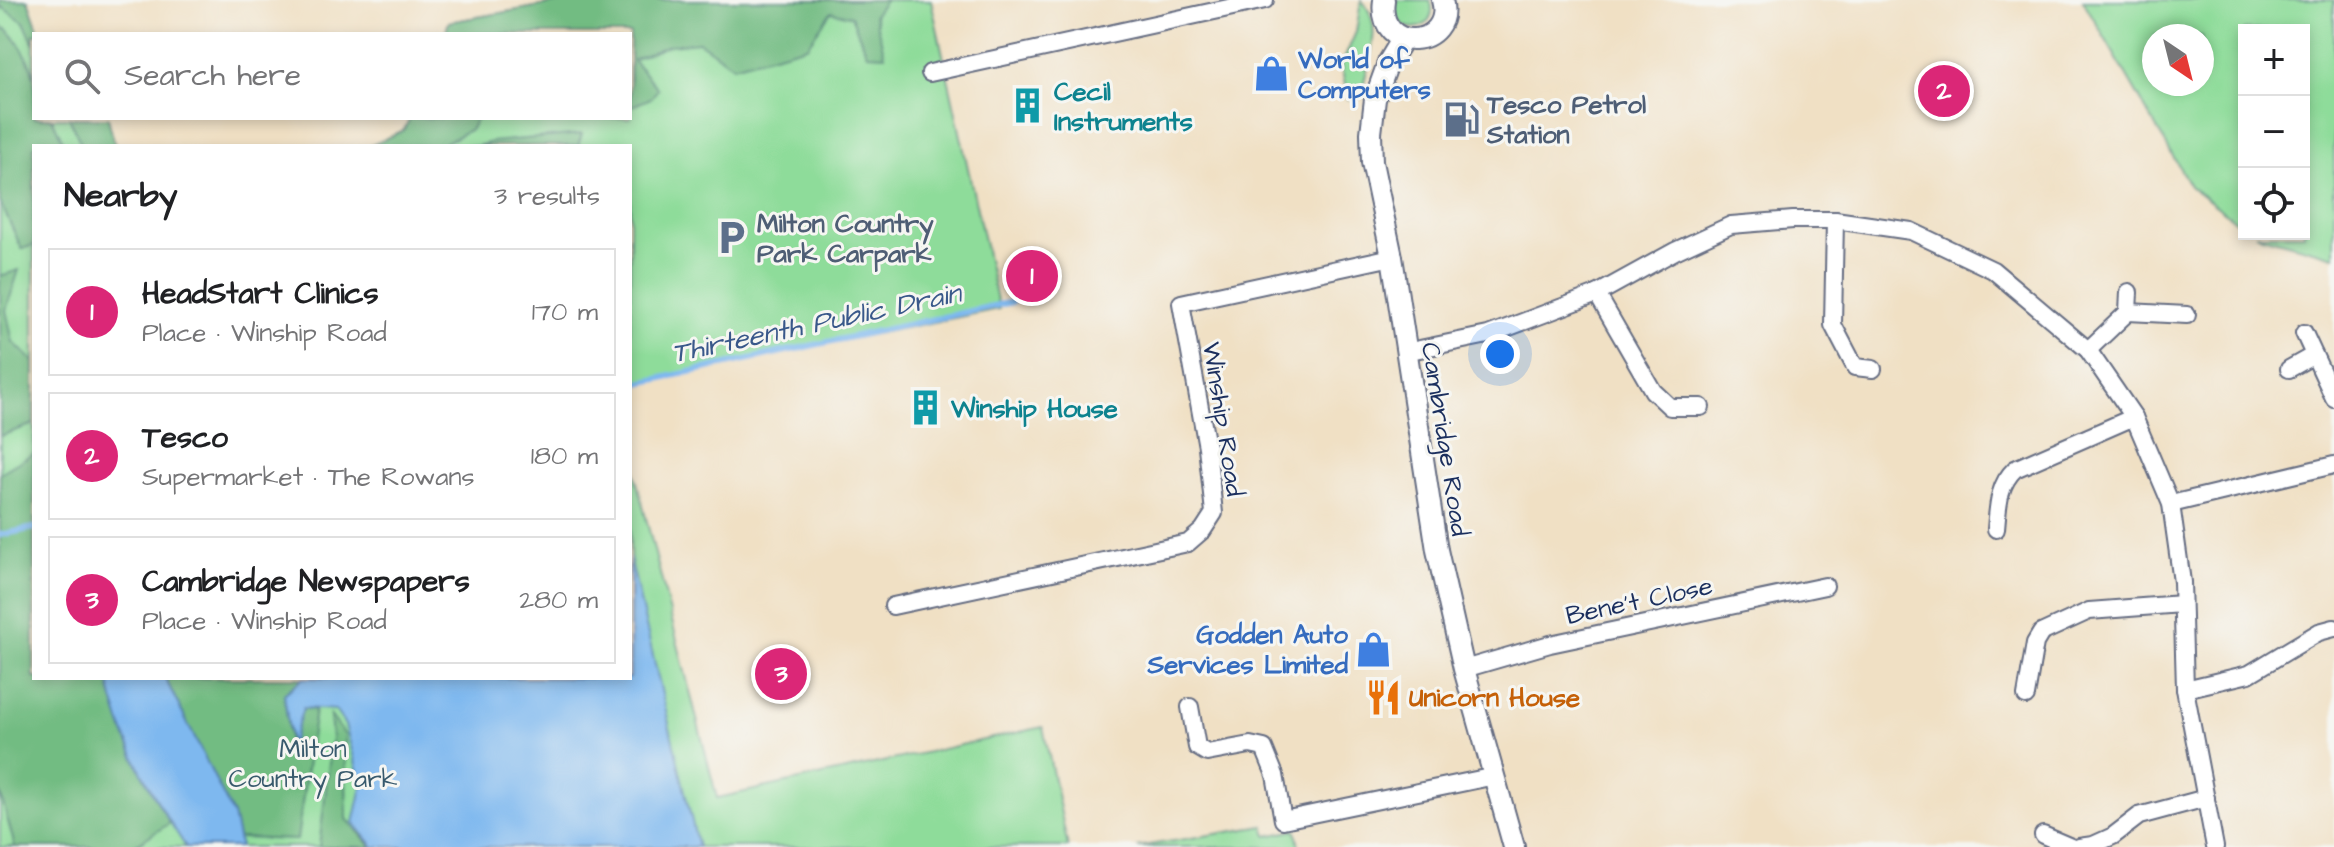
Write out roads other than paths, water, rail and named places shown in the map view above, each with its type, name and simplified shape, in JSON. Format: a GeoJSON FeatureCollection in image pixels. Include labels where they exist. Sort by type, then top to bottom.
{"type":"FeatureCollection","features":[{"type":"Feature","properties":{"kind":"street"},"geometry":{"type":"LineString","coordinates":[[930,73],[1265,0]]}},
{"type":"Feature","properties":{"kind":"street"},"geometry":{"type":"LineString","coordinates":[[1384,0],[1382,11],[1393,33],[1415,40],[1435,31],[1442,22],[1442,0]]}},
{"type":"Feature","properties":{"kind":"street","name":"Cambridge Road"},"geometry":{"type":"LineString","coordinates":[[1403,38],[1388,63],[1375,99],[1371,133],[1374,176],[1392,257],[1437,550],[1464,669],[1514,847]]}},
{"type":"Feature","properties":{"kind":"street"},"geometry":{"type":"LineString","coordinates":[[1835,220],[1833,325],[1855,367],[1873,369]]}},
{"type":"Feature","properties":{"kind":"street"},"geometry":{"type":"LineString","coordinates":[[1405,352],[1488,335],[1597,294],[1675,251],[1731,225],[1835,220],[1911,231],[1993,270],[2088,350],[2134,417],[2171,504],[2182,604],[2185,689],[2215,847]]}},
{"type":"Feature","properties":{"kind":"street","name":"Winship Road"},"geometry":{"type":"LineString","coordinates":[[893,606],[1188,543],[1203,530],[1214,513],[1207,447],[1181,303],[1392,257]]}},
{"type":"Feature","properties":{"kind":"street"},"geometry":{"type":"LineString","coordinates":[[2088,350],[2128,312],[2129,292]]}},
{"type":"Feature","properties":{"kind":"street"},"geometry":{"type":"LineString","coordinates":[[1597,294],[1653,391],[1670,407],[1701,407]]}},
{"type":"Feature","properties":{"kind":"street"},"geometry":{"type":"LineString","coordinates":[[2128,312],[2187,315]]}},
{"type":"Feature","properties":{"kind":"street"},"geometry":{"type":"LineString","coordinates":[[2304,333],[2334,398]]}},
{"type":"Feature","properties":{"kind":"street"},"geometry":{"type":"LineString","coordinates":[[2289,369],[2314,355]]}},
{"type":"Feature","properties":{"kind":"street"},"geometry":{"type":"LineString","coordinates":[[1996,529],[1991,495],[2015,469],[2134,417]]}},
{"type":"Feature","properties":{"kind":"street"},"geometry":{"type":"LineString","coordinates":[[2171,504],[2334,465]]}},
{"type":"Feature","properties":{"kind":"street","name":"Bene't Close"},"geometry":{"type":"LineString","coordinates":[[1464,669],[1550,644],[1825,586]]}},
{"type":"Feature","properties":{"kind":"street"},"geometry":{"type":"LineString","coordinates":[[2026,696],[2035,643],[2041,633],[2089,611],[2182,604]]}},
{"type":"Feature","properties":{"kind":"street"},"geometry":{"type":"LineString","coordinates":[[2185,689],[2249,674],[2319,632],[2334,628]]}},
{"type":"Feature","properties":{"kind":"street"},"geometry":{"type":"LineString","coordinates":[[1190,707],[1197,747],[1207,753],[1250,745],[1264,748],[1275,775],[1283,820],[1495,776]]}},
{"type":"Feature","properties":{"kind":"street"},"geometry":{"type":"LineString","coordinates":[[2079,847],[2093,845],[2113,836],[2139,816],[2206,798]]}},
{"type":"Feature","properties":{"kind":"street"},"geometry":{"type":"LineString","coordinates":[[2043,835],[2071,847]]}},
{"type":"Feature","properties":{"kind":"water"},"geometry":{"type":"Polygon","coordinates":[[[632,566],[698,847],[374,847],[354,823],[362,787],[345,725],[335,710],[303,708],[291,746],[284,694],[301,680],[632,680],[632,566]]]}},
{"type":"Feature","properties":{"kind":"water"},"geometry":{"type":"Polygon","coordinates":[[[109,680],[166,680],[233,815],[240,847],[186,847],[139,766],[109,680]]]}},
{"type":"Feature","properties":{"kind":"waterway","name":"Thirteenth Public Drain"},"geometry":{"type":"LineString","coordinates":[[632,385],[1012,302]]}},
{"type":"Feature","properties":{"kind":"waterway","name":"Thirteenth Public Drain"},"geometry":{"type":"LineString","coordinates":[[0,535],[32,528]]}},
{"type":"Feature","properties":{"kind":"place","name":"World of Computers"},"geometry":{"type":"Point","coordinates":[1272,74]}},
{"type":"Feature","properties":{"kind":"place","name":"Tesco"},"geometry":{"type":"Point","coordinates":[1944,91]}},
{"type":"Feature","properties":{"kind":"place","name":"Cecil Instruments"},"geometry":{"type":"Point","coordinates":[1028,106]}},
{"type":"Feature","properties":{"kind":"place","name":"Tesco Petrol Station"},"geometry":{"type":"Point","coordinates":[1461,119]}},
{"type":"Feature","properties":{"kind":"place","name":"Milton Country Park Carpark"},"geometry":{"type":"Point","coordinates":[731,238]}},
{"type":"Feature","properties":{"kind":"place","name":"HeadStart Clinics"},"geometry":{"type":"Point","coordinates":[1032,276]}},
{"type":"Feature","properties":{"kind":"place","name":"Winship House"},"geometry":{"type":"Point","coordinates":[925,408]}},
{"type":"Feature","properties":{"kind":"place","name":"Godden Auto Services Limited"},"geometry":{"type":"Point","coordinates":[1374,649]}},
{"type":"Feature","properties":{"kind":"place","name":"Cambridge Newspapers"},"geometry":{"type":"Point","coordinates":[781,674]}},
{"type":"Feature","properties":{"kind":"place","name":"Unicorn House"},"geometry":{"type":"Point","coordinates":[1383,697]}},
{"type":"Feature","properties":{"kind":"park label","name":"Milton Country Park"},"geometry":{"type":"Point","coordinates":[313,763]}}]}
